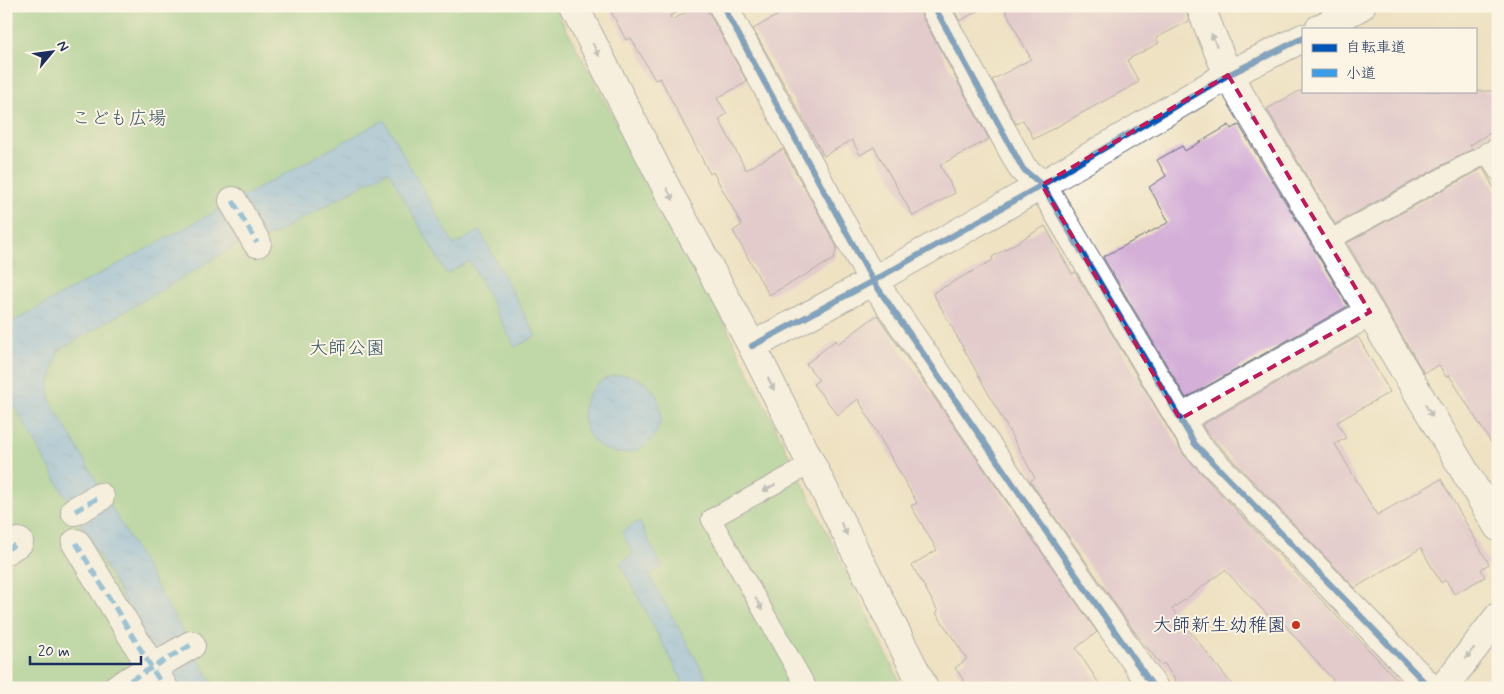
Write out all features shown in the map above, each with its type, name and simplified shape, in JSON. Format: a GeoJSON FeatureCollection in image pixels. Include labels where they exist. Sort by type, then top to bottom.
{"type":"FeatureCollection","features":[{"type":"Feature","properties":{"kind":"street"},"geometry":{"type":"LineString","coordinates":[[574,6],[672,197],[752,346],[924,688]]}},
{"type":"Feature","properties":{"kind":"street"},"geometry":{"type":"LineString","coordinates":[[723,6],[873,281],[1154,688]]}},
{"type":"Feature","properties":{"kind":"street"},"geometry":{"type":"LineString","coordinates":[[934,6],[1022,169],[1042,185],[1195,444],[1430,688]]}},
{"type":"Feature","properties":{"kind":"street"},"geometry":{"type":"LineString","coordinates":[[1200,6],[1228,75],[1498,527]]}},
{"type":"Feature","properties":{"kind":"street"},"geometry":{"type":"LineString","coordinates":[[1321,28],[1361,6]]}},
{"type":"Feature","properties":{"kind":"street"},"geometry":{"type":"LineString","coordinates":[[752,346],[873,281],[1042,185],[1228,75],[1302,38]]}},
{"type":"Feature","properties":{"kind":"street"},"geometry":{"type":"LineString","coordinates":[[234,202],[257,243]]}},
{"type":"Feature","properties":{"kind":"street"},"geometry":{"type":"LineString","coordinates":[[1180,419],[1370,312]]}},
{"type":"Feature","properties":{"kind":"street"},"geometry":{"type":"LineString","coordinates":[[75,511],[100,497]]}},
{"type":"Feature","properties":{"kind":"street"},"geometry":{"type":"LineString","coordinates":[[76,542],[158,677]]}},
{"type":"Feature","properties":{"kind":"street"},"geometry":{"type":"LineString","coordinates":[[1443,688],[1498,617]]}},
{"type":"Feature","properties":{"kind":"street"},"geometry":{"type":"LineString","coordinates":[[117,688],[158,677],[191,645]]}},
{"type":"Feature","properties":{"kind":"lane"},"geometry":{"type":"LineString","coordinates":[[1328,241],[1493,150],[1498,171]]}},
{"type":"Feature","properties":{"kind":"lane"},"geometry":{"type":"LineString","coordinates":[[807,688],[711,519],[811,464]]}},
{"type":"Feature","properties":{"kind":"highlighted area"},"geometry":{"type":"Polygon","coordinates":[[[1228,75],[1370,312],[1180,419],[1042,185],[1228,75]]]}},
{"type":"Feature","properties":{"kind":"green space","name":"大師公園"},"geometry":{"type":"Polygon","coordinates":[[[6,6],[554,6],[727,328],[903,688],[6,688],[6,6]]]}},
{"type":"Feature","properties":{"kind":"water"},"geometry":{"type":"Polygon","coordinates":[[[384,120],[454,245],[480,231],[536,336],[515,347],[470,261],[447,274],[388,171],[255,245],[247,239],[58,351],[49,387],[50,400],[215,688],[174,688],[6,391],[6,325],[384,120]]]}},
{"type":"Feature","properties":{"kind":"water"},"geometry":{"type":"Polygon","coordinates":[[[622,375],[637,378],[650,386],[658,399],[661,414],[658,429],[650,442],[637,450],[622,453],[607,450],[594,442],[586,429],[583,414],[586,399],[594,386],[607,378],[622,375]]]}},
{"type":"Feature","properties":{"kind":"water"},"geometry":{"type":"Polygon","coordinates":[[[639,521],[662,567],[649,575],[712,688],[686,688],[620,563],[633,554],[622,532],[639,521]]]}},
{"type":"Feature","properties":{"kind":"building"},"geometry":{"type":"Polygon","coordinates":[[[608,6],[688,6],[670,16],[672,20],[697,6],[705,6],[747,82],[717,98],[727,114],[719,119],[746,170],[783,149],[837,247],[834,259],[769,295],[733,231],[742,225],[713,172],[710,174],[660,78],[655,80],[631,38],[626,40],[608,6]]]}},
{"type":"Feature","properties":{"kind":"building"},"geometry":{"type":"Polygon","coordinates":[[[794,6],[918,6],[920,13],[989,139],[940,165],[955,193],[913,216],[874,147],[860,155],[852,140],[824,156],[753,29],[794,6]]]}},
{"type":"Feature","properties":{"kind":"building"},"geometry":{"type":"Polygon","coordinates":[[[952,6],[986,6],[960,21],[952,6]]]}},
{"type":"Feature","properties":{"kind":"building"},"geometry":{"type":"Polygon","coordinates":[[[1003,6],[1185,6],[1189,21],[1156,38],[1159,43],[1127,60],[1139,82],[1034,139],[1023,120],[1016,124],[992,80],[1031,59],[1003,6]]]}},
{"type":"Feature","properties":{"kind":"building"},"geometry":{"type":"Polygon","coordinates":[[[1299,91],[1498,91],[1498,128],[1470,145],[1472,149],[1335,224],[1267,109],[1299,91]]]}},
{"type":"Feature","properties":{"kind":"building"},"geometry":{"type":"Polygon","coordinates":[[[1229,125],[1231,129],[1239,125],[1348,306],[1186,398],[1103,257],[1169,222],[1149,187],[1166,176],[1157,160],[1182,146],[1185,151],[1229,125]]]}},
{"type":"Feature","properties":{"kind":"building"},"geometry":{"type":"Polygon","coordinates":[[[1483,168],[1498,195],[1498,454],[1449,375],[1446,377],[1439,365],[1424,373],[1347,243],[1483,168]]]}},
{"type":"Feature","properties":{"kind":"building"},"geometry":{"type":"Polygon","coordinates":[[[1045,226],[1072,274],[1075,272],[1184,455],[1405,688],[1340,688],[1283,623],[1279,627],[1225,570],[1172,609],[1235,688],[1180,688],[1164,663],[1161,665],[1134,631],[1030,481],[1035,478],[933,293],[993,260],[992,257],[1045,226]]]}},
{"type":"Feature","properties":{"kind":"building"},"geometry":{"type":"Polygon","coordinates":[[[877,315],[1097,632],[1076,648],[1102,688],[969,688],[955,668],[967,659],[936,613],[938,611],[912,565],[937,550],[911,506],[917,503],[858,399],[838,415],[813,384],[819,380],[806,364],[836,340],[838,344],[877,315]]]}},
{"type":"Feature","properties":{"kind":"building"},"geometry":{"type":"Polygon","coordinates":[[[1358,337],[1390,392],[1337,422],[1346,438],[1335,444],[1377,515],[1441,479],[1489,564],[1481,569],[1485,577],[1454,594],[1446,580],[1441,583],[1421,548],[1355,588],[1208,434],[1202,425],[1358,337]]]}},
{"type":"Feature","properties":{"kind":"marked path"},"geometry":{"type":"LineString","coordinates":[[233,201],[257,243]]}},
{"type":"Feature","properties":{"kind":"marked path"},"geometry":{"type":"LineString","coordinates":[[75,511],[100,497]]}},
{"type":"Feature","properties":{"kind":"marked path"},"geometry":{"type":"LineString","coordinates":[[6,550],[19,542]]}},
{"type":"Feature","properties":{"kind":"marked path"},"geometry":{"type":"LineString","coordinates":[[76,543],[164,688]]}},
{"type":"Feature","properties":{"kind":"marked path"},"geometry":{"type":"LineString","coordinates":[[117,688],[191,645]]}},
{"type":"Feature","properties":{"kind":"cycle path"},"geometry":{"type":"LineString","coordinates":[[723,6],[873,281],[1154,688]]}},
{"type":"Feature","properties":{"kind":"cycle path"},"geometry":{"type":"LineString","coordinates":[[934,6],[1023,169],[1042,185],[1195,444],[1430,688]]}},
{"type":"Feature","properties":{"kind":"cycle path"},"geometry":{"type":"LineString","coordinates":[[752,346],[873,281],[1042,185],[1228,75],[1302,38]]}},
{"type":"Feature","properties":{"kind":"place","name":"大師新生幼稚園"},"geometry":{"type":"Point","coordinates":[1296,625]}},
{"type":"Feature","properties":{"kind":"park label","name":"こども広場"},"geometry":{"type":"Point","coordinates":[119,118]}}]}
